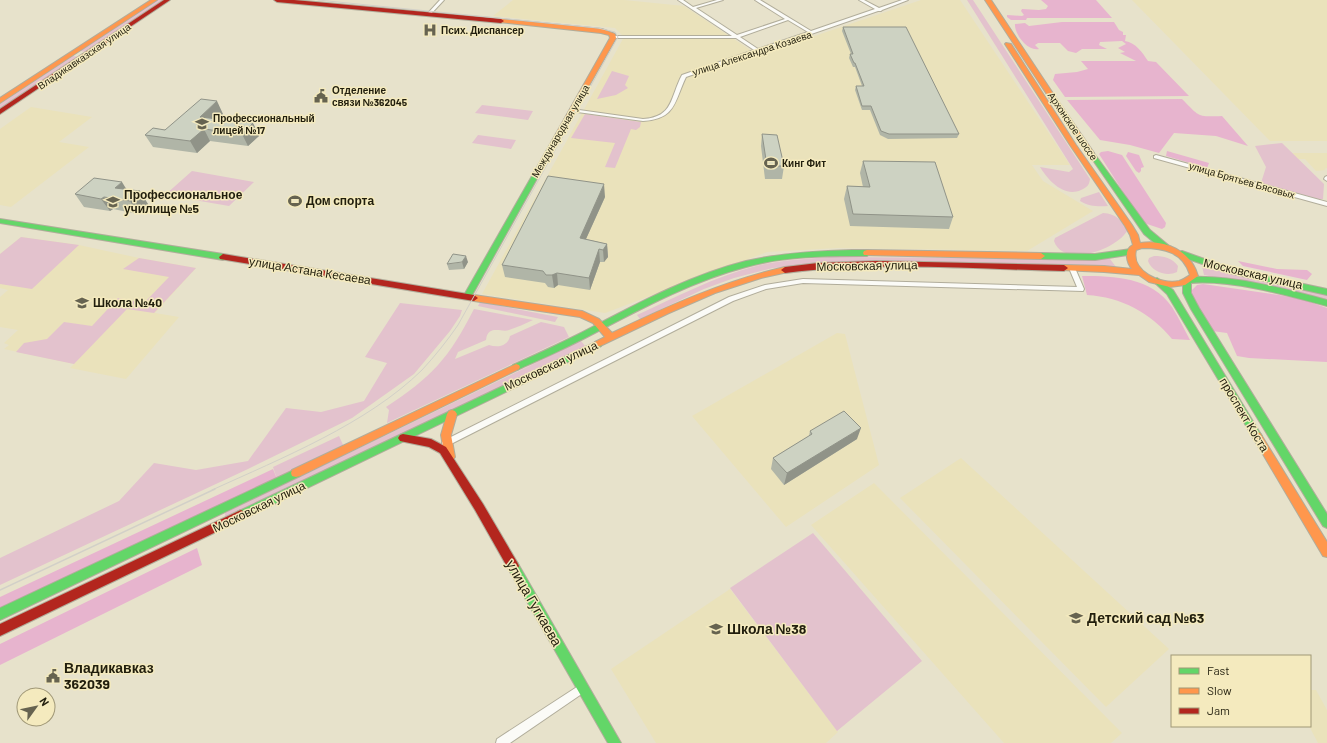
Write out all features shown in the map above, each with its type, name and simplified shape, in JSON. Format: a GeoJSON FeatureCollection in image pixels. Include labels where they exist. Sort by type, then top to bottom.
{"type":"FeatureCollection","features":[{"type":"Feature","properties":{"kind":"main road","name":"Владикавказская улица"},"geometry":{"type":"LineString","coordinates":[[0,101],[154,0]]}},
{"type":"Feature","properties":{"kind":"main road","name":"Владикавказская улица"},"geometry":{"type":"LineString","coordinates":[[0,112],[167,0]]}},
{"type":"Feature","properties":{"kind":"main road"},"geometry":{"type":"LineString","coordinates":[[277,0],[429,14],[612,35]]}},
{"type":"Feature","properties":{"kind":"main road","name":"Архонское шоссе"},"geometry":{"type":"LineString","coordinates":[[979,0],[1073,145],[1131,229],[1134,235],[1134,249],[1130,258],[1132,264],[1141,273]]}},
{"type":"Feature","properties":{"kind":"main road","name":"Архонское шоссе"},"geometry":{"type":"LineString","coordinates":[[988,0],[1147,232],[1165,247]]}},
{"type":"Feature","properties":{"kind":"main road","name":"Международная улица"},"geometry":{"type":"LineString","coordinates":[[468,297],[612,35]]}},
{"type":"Feature","properties":{"kind":"main road","name":"улица Астана Кесаева"},"geometry":{"type":"LineString","coordinates":[[0,221],[468,297],[582,314],[596,321],[611,338]]}},
{"type":"Feature","properties":{"kind":"main road","name":"Московская улица"},"geometry":{"type":"LineString","coordinates":[[0,614],[700,279],[735,268],[780,258],[832,253],[1113,256],[1150,244],[1165,247],[1229,270],[1327,292]]}},
{"type":"Feature","properties":{"kind":"main road","name":"проспект Коста"},"geometry":{"type":"LineString","coordinates":[[1179,253],[1192,265],[1194,270],[1194,276],[1189,281],[1187,293],[1195,309],[1327,523]]}},
{"type":"Feature","properties":{"kind":"main road","name":"Московская улица"},"geometry":{"type":"LineString","coordinates":[[0,630],[716,288],[761,274],[790,269],[847,264],[1072,268],[1119,270],[1141,273]]}},
{"type":"Feature","properties":{"kind":"main road"},"geometry":{"type":"LineString","coordinates":[[1141,273],[1157,281]]}},
{"type":"Feature","properties":{"kind":"main road","name":"Московская улица"},"geometry":{"type":"LineString","coordinates":[[1157,281],[1173,285],[1200,278],[1285,292],[1327,303]]}},
{"type":"Feature","properties":{"kind":"main road","name":"проспект Коста"},"geometry":{"type":"LineString","coordinates":[[1157,281],[1170,292],[1327,552]]}},
{"type":"Feature","properties":{"kind":"main road","name":"улица Гугкаева"},"geometry":{"type":"LineString","coordinates":[[452,414],[446,431],[446,443],[452,465]]}},
{"type":"Feature","properties":{"kind":"main road","name":"улица Гугкаева"},"geometry":{"type":"LineString","coordinates":[[403,438],[431,443],[443,450],[479,507],[614,743]]}},
{"type":"Feature","properties":{"kind":"street"},"geometry":{"type":"LineString","coordinates":[[429,14],[442,0]]}},
{"type":"Feature","properties":{"kind":"street"},"geometry":{"type":"LineString","coordinates":[[680,0],[758,51]]}},
{"type":"Feature","properties":{"kind":"street"},"geometry":{"type":"LineString","coordinates":[[693,8],[721,0]]}},
{"type":"Feature","properties":{"kind":"street"},"geometry":{"type":"LineString","coordinates":[[757,0],[812,33]]}},
{"type":"Feature","properties":{"kind":"street"},"geometry":{"type":"LineString","coordinates":[[861,0],[880,10]]}},
{"type":"Feature","properties":{"kind":"street","name":"улица Александра Козаева"},"geometry":{"type":"LineString","coordinates":[[572,110],[643,120],[663,117],[669,110],[684,76],[906,0]]}},
{"type":"Feature","properties":{"kind":"street"},"geometry":{"type":"LineString","coordinates":[[612,35],[736,37],[788,19]]}},
{"type":"Feature","properties":{"kind":"street","name":"улица Брятьев Бясовых"},"geometry":{"type":"LineString","coordinates":[[1156,156],[1327,204]]}},
{"type":"Feature","properties":{"kind":"street"},"geometry":{"type":"LineString","coordinates":[[446,443],[730,299],[766,287],[803,281],[1081,289],[1072,268]]}},
{"type":"Feature","properties":{"kind":"street"},"geometry":{"type":"LineString","coordinates":[[501,743],[583,688]]}},
{"type":"Feature","properties":{"kind":"shaded area"},"geometry":{"type":"Polygon","coordinates":[[[157,0],[164,0],[86,52],[80,51],[157,0]]]}},
{"type":"Feature","properties":{"kind":"shaded area"},"geometry":{"type":"Polygon","coordinates":[[[513,0],[624,0],[684,6],[758,55],[921,0],[960,0],[1070,165],[1032,165],[1043,181],[1093,211],[1027,251],[838,248],[767,252],[605,313],[482,294],[624,37],[615,28],[493,16],[513,0]]]}},
{"type":"Feature","properties":{"kind":"shaded area"},"geometry":{"type":"Polygon","coordinates":[[[967,0],[973,0],[1090,179],[1085,188],[1075,192],[1063,190],[1047,177],[1040,167],[1069,172],[1073,169],[967,0]]]}},
{"type":"Feature","properties":{"kind":"shaded area"},"geometry":{"type":"Polygon","coordinates":[[[1041,0],[1096,0],[1112,18],[1027,18],[1026,20],[1011,20],[1007,17],[1007,15],[1024,15],[1021,11],[1022,9],[1046,9],[1048,6],[1041,0]]]}},
{"type":"Feature","properties":{"kind":"shaded area"},"geometry":{"type":"Polygon","coordinates":[[[1132,0],[1327,0],[1327,141],[1270,141],[1132,0]]]}},
{"type":"Feature","properties":{"kind":"shaded area"},"geometry":{"type":"Polygon","coordinates":[[[1062,22],[1114,22],[1119,30],[1123,32],[1123,35],[1126,35],[1125,41],[1136,46],[1148,61],[1156,62],[1189,96],[1065,97],[1053,80],[1055,74],[1077,72],[1088,69],[1081,61],[1136,61],[1120,53],[1125,52],[1118,48],[1126,44],[1122,41],[1100,42],[1099,45],[1107,49],[1082,49],[1076,53],[1068,51],[1060,43],[1038,43],[1035,45],[1039,49],[1035,49],[1030,48],[1022,41],[1015,28],[1015,24],[1025,23],[1029,26],[1062,22]]]}},
{"type":"Feature","properties":{"kind":"shaded area"},"geometry":{"type":"Polygon","coordinates":[[[73,56],[80,57],[0,109],[0,104],[73,56]]]}},
{"type":"Feature","properties":{"kind":"shaded area"},"geometry":{"type":"Polygon","coordinates":[[[612,71],[629,76],[625,85],[628,88],[616,95],[597,99],[612,71]]]}},
{"type":"Feature","properties":{"kind":"shaded area"},"geometry":{"type":"Polygon","coordinates":[[[1182,99],[1199,115],[1222,116],[1248,146],[1216,136],[1174,133],[1159,153],[1130,145],[1100,140],[1067,100],[1182,99]]]}},
{"type":"Feature","properties":{"kind":"shaded area"},"geometry":{"type":"Polygon","coordinates":[[[482,105],[533,111],[528,120],[475,113],[482,105]]]}},
{"type":"Feature","properties":{"kind":"shaded area"},"geometry":{"type":"Polygon","coordinates":[[[31,107],[92,117],[59,142],[89,147],[11,207],[0,205],[0,129],[31,107]]]}},
{"type":"Feature","properties":{"kind":"shaded area"},"geometry":{"type":"Polygon","coordinates":[[[585,114],[641,122],[640,127],[636,130],[631,129],[615,168],[605,167],[615,143],[571,138],[585,114]]]}},
{"type":"Feature","properties":{"kind":"shaded area"},"geometry":{"type":"Polygon","coordinates":[[[478,135],[516,140],[511,149],[472,143],[478,135]]]}},
{"type":"Feature","properties":{"kind":"shaded area"},"geometry":{"type":"Polygon","coordinates":[[[1282,143],[1324,184],[1323,199],[1318,199],[1261,183],[1266,167],[1255,146],[1282,143]]]}},
{"type":"Feature","properties":{"kind":"shaded area"},"geometry":{"type":"Polygon","coordinates":[[[1108,151],[1122,155],[1166,223],[1165,227],[1162,229],[1147,224],[1141,220],[1099,154],[1101,152],[1108,151]]]}},
{"type":"Feature","properties":{"kind":"shaded area"},"geometry":{"type":"Polygon","coordinates":[[[1167,151],[1209,163],[1207,168],[1166,156],[1167,151]]]}},
{"type":"Feature","properties":{"kind":"shaded area"},"geometry":{"type":"Polygon","coordinates":[[[1128,152],[1139,155],[1144,167],[1141,168],[1139,173],[1126,156],[1128,152]]]}},
{"type":"Feature","properties":{"kind":"shaded area"},"geometry":{"type":"Polygon","coordinates":[[[1292,153],[1327,153],[1327,168],[1324,169],[1326,170],[1316,171],[1305,159],[1298,159],[1292,153]]]}},
{"type":"Feature","properties":{"kind":"shaded area"},"geometry":{"type":"Polygon","coordinates":[[[192,171],[254,182],[229,206],[165,195],[192,171]]]}},
{"type":"Feature","properties":{"kind":"shaded area"},"geometry":{"type":"Polygon","coordinates":[[[1099,192],[1108,206],[1093,206],[1080,201],[1081,198],[1099,192]]]}},
{"type":"Feature","properties":{"kind":"shaded area"},"geometry":{"type":"Polygon","coordinates":[[[1103,213],[1115,216],[1123,224],[1127,231],[1121,238],[1101,250],[1090,253],[1078,255],[1068,254],[1059,249],[1054,241],[1055,238],[1103,213]]]}},
{"type":"Feature","properties":{"kind":"shaded area","name":"Школа №40"},"geometry":{"type":"Polygon","coordinates":[[[21,237],[79,245],[196,268],[155,313],[179,317],[126,379],[70,368],[74,364],[4,349],[9,345],[4,343],[18,330],[0,327],[0,297],[8,290],[0,288],[0,254],[21,237]]]}},
{"type":"Feature","properties":{"kind":"shaded area"},"geometry":{"type":"Polygon","coordinates":[[[21,237],[79,245],[32,289],[0,284],[0,254],[21,237]]]}},
{"type":"Feature","properties":{"kind":"shaded area"},"geometry":{"type":"Polygon","coordinates":[[[1154,256],[1164,257],[1173,261],[1178,266],[1177,272],[1164,274],[1156,271],[1148,261],[1149,258],[1154,256]]]}},
{"type":"Feature","properties":{"kind":"shaded area"},"geometry":{"type":"Polygon","coordinates":[[[830,257],[1110,259],[1116,267],[841,263],[773,268],[734,278],[704,289],[640,319],[637,315],[695,288],[756,266],[774,262],[830,257]]]}},
{"type":"Feature","properties":{"kind":"shaded area"},"geometry":{"type":"Polygon","coordinates":[[[139,258],[196,268],[154,313],[127,309],[74,364],[16,352],[24,343],[47,339],[64,322],[92,326],[118,298],[144,303],[169,277],[123,269],[139,258]]]}},
{"type":"Feature","properties":{"kind":"shaded area"},"geometry":{"type":"Polygon","coordinates":[[[1238,261],[1277,269],[1307,270],[1312,274],[1307,280],[1243,266],[1238,261]]]}},
{"type":"Feature","properties":{"kind":"shaded area"},"geometry":{"type":"Polygon","coordinates":[[[1202,266],[1314,290],[1327,295],[1327,301],[1298,293],[1204,275],[1202,266]]]}},
{"type":"Feature","properties":{"kind":"shaded area"},"geometry":{"type":"Polygon","coordinates":[[[1082,276],[1132,280],[1154,290],[1172,307],[1190,340],[1172,339],[1155,321],[1123,303],[1100,296],[1087,295],[1082,276]]]}},
{"type":"Feature","properties":{"kind":"shaded area"},"geometry":{"type":"Polygon","coordinates":[[[1203,284],[1279,295],[1304,300],[1327,308],[1327,362],[1237,356],[1227,333],[1212,331],[1193,298],[1191,291],[1197,285],[1203,284]]]}},
{"type":"Feature","properties":{"kind":"shaded area"},"geometry":{"type":"Polygon","coordinates":[[[480,302],[558,317],[555,322],[478,306],[480,302]]]}},
{"type":"Feature","properties":{"kind":"shaded area"},"geometry":{"type":"Polygon","coordinates":[[[400,303],[462,310],[460,316],[450,331],[414,374],[352,418],[248,469],[0,585],[0,558],[119,501],[154,463],[196,470],[248,461],[286,408],[321,412],[364,401],[387,363],[365,357],[400,303]]]}},
{"type":"Feature","properties":{"kind":"shaded area"},"geometry":{"type":"Polygon","coordinates":[[[474,309],[533,320],[506,331],[496,330],[489,332],[486,340],[458,352],[455,359],[489,345],[496,346],[505,344],[510,336],[541,322],[564,327],[569,337],[387,423],[389,410],[386,407],[416,386],[438,365],[456,341],[474,309]]]}},
{"type":"Feature","properties":{"kind":"shaded area"},"geometry":{"type":"Polygon","coordinates":[[[837,333],[845,334],[879,465],[786,527],[692,416],[837,333]]]}},
{"type":"Feature","properties":{"kind":"shaded area"},"geometry":{"type":"Polygon","coordinates":[[[581,341],[586,347],[225,519],[225,513],[581,341]]]}},
{"type":"Feature","properties":{"kind":"shaded area"},"geometry":{"type":"Polygon","coordinates":[[[339,436],[344,447],[277,479],[273,467],[339,436]]]}},
{"type":"Feature","properties":{"kind":"shaded area"},"geometry":{"type":"Polygon","coordinates":[[[961,458],[1169,649],[1106,707],[900,498],[961,458]]]}},
{"type":"Feature","properties":{"kind":"shaded area"},"geometry":{"type":"Polygon","coordinates":[[[273,469],[277,479],[0,611],[0,597],[273,469]]]}},
{"type":"Feature","properties":{"kind":"shaded area"},"geometry":{"type":"Polygon","coordinates":[[[874,483],[1122,733],[1111,743],[1004,743],[811,525],[874,483]]]}},
{"type":"Feature","properties":{"kind":"shaded area"},"geometry":{"type":"Polygon","coordinates":[[[813,533],[922,661],[837,731],[730,588],[813,533]]]}},
{"type":"Feature","properties":{"kind":"shaded area"},"geometry":{"type":"Polygon","coordinates":[[[197,548],[202,565],[0,665],[0,644],[197,548]]]}},
{"type":"Feature","properties":{"kind":"shaded area","name":"Школа №38"},"geometry":{"type":"Polygon","coordinates":[[[730,589],[838,732],[826,743],[656,743],[611,669],[730,589]]]}},
{"type":"Feature","properties":{"kind":"shaded area"},"geometry":{"type":"Polygon","coordinates":[[[1311,690],[1316,690],[1327,710],[1327,743],[1318,743],[1310,727],[1311,727],[1311,690]]]}},
{"type":"Feature","properties":{"kind":"building"},"geometry":{"type":"Polygon","coordinates":[[[843,27],[906,27],[959,134],[889,134],[881,131],[871,106],[862,106],[856,86],[864,86],[850,54],[853,54],[843,27]]]}},
{"type":"Feature","properties":{"kind":"building"},"geometry":{"type":"Polygon","coordinates":[[[201,99],[217,101],[200,117],[253,123],[242,134],[204,129],[190,141],[145,135],[153,128],[165,130],[201,99]]]}},
{"type":"Feature","properties":{"kind":"building"},"geometry":{"type":"Polygon","coordinates":[[[762,134],[777,135],[784,166],[767,166],[762,134]]]}},
{"type":"Feature","properties":{"kind":"building"},"geometry":{"type":"Polygon","coordinates":[[[863,161],[935,162],[953,217],[853,214],[847,186],[870,187],[863,161]]]}},
{"type":"Feature","properties":{"kind":"building"},"geometry":{"type":"Polygon","coordinates":[[[548,176],[604,184],[580,238],[607,244],[603,250],[599,249],[589,278],[557,273],[546,275],[543,271],[502,265],[548,176]]]}},
{"type":"Feature","properties":{"kind":"building"},"geometry":{"type":"Polygon","coordinates":[[[94,178],[122,182],[115,188],[140,191],[130,201],[104,197],[101,199],[75,194],[94,178]]]}},
{"type":"Feature","properties":{"kind":"building"},"geometry":{"type":"Polygon","coordinates":[[[453,254],[466,256],[462,262],[447,264],[453,254]]]}},
{"type":"Feature","properties":{"kind":"building"},"geometry":{"type":"Polygon","coordinates":[[[844,411],[861,428],[787,473],[773,458],[812,434],[810,431],[844,411]]]}},
{"type":"Feature","properties":{"kind":"tram line"},"geometry":{"type":"LineString","coordinates":[[212,490],[295,452],[350,423],[376,407],[400,389],[427,365],[458,325],[618,37],[615,32],[598,28],[318,0]]}},
{"type":"Feature","properties":{"kind":"tram line"},"geometry":{"type":"LineString","coordinates":[[0,590],[215,489]]}},
{"type":"Feature","properties":{"kind":"traffic: fast"},"geometry":{"type":"LineString","coordinates":[[467,297],[551,148]]}},
{"type":"Feature","properties":{"kind":"traffic: fast"},"geometry":{"type":"LineString","coordinates":[[1091,153],[1147,232],[1165,247]]}},
{"type":"Feature","properties":{"kind":"traffic: fast"},"geometry":{"type":"LineString","coordinates":[[0,221],[223,257]]}},
{"type":"Feature","properties":{"kind":"traffic: fast"},"geometry":{"type":"LineString","coordinates":[[1041,256],[1095,257],[1131,252]]}},
{"type":"Feature","properties":{"kind":"traffic: fast"},"geometry":{"type":"LineString","coordinates":[[516,367],[566,344],[662,295],[724,270],[746,264],[791,256],[867,253]]}},
{"type":"Feature","properties":{"kind":"traffic: fast"},"geometry":{"type":"LineString","coordinates":[[1182,254],[1229,270],[1327,292]]}},
{"type":"Feature","properties":{"kind":"traffic: fast"},"geometry":{"type":"LineString","coordinates":[[1191,280],[1214,280],[1229,282],[1327,303]]}},
{"type":"Feature","properties":{"kind":"traffic: fast"},"geometry":{"type":"LineString","coordinates":[[1157,281],[1170,292],[1257,436]]}},
{"type":"Feature","properties":{"kind":"traffic: fast"},"geometry":{"type":"LineString","coordinates":[[1187,282],[1187,293],[1195,309],[1327,523]]}},
{"type":"Feature","properties":{"kind":"traffic: fast"},"geometry":{"type":"LineString","coordinates":[[241,515],[598,344]]}},
{"type":"Feature","properties":{"kind":"traffic: fast"},"geometry":{"type":"LineString","coordinates":[[0,614],[296,473]]}},
{"type":"Feature","properties":{"kind":"traffic: fast"},"geometry":{"type":"LineString","coordinates":[[513,566],[615,743]]}},
{"type":"Feature","properties":{"kind":"traffic: slow"},"geometry":{"type":"LineString","coordinates":[[0,101],[154,0]]}},
{"type":"Feature","properties":{"kind":"traffic: slow"},"geometry":{"type":"LineString","coordinates":[[988,0],[1053,99],[1091,153]]}},
{"type":"Feature","properties":{"kind":"traffic: slow"},"geometry":{"type":"LineString","coordinates":[[501,21],[602,31],[612,34],[613,38],[551,148]]}},
{"type":"Feature","properties":{"kind":"traffic: slow"},"geometry":{"type":"LineString","coordinates":[[1008,44],[1073,145],[1128,225],[1134,235],[1137,246]]}},
{"type":"Feature","properties":{"kind":"traffic: slow"},"geometry":{"type":"LineString","coordinates":[[1142,245],[1159,246],[1182,255],[1192,267],[1194,276],[1178,284],[1170,284],[1152,280],[1137,270],[1132,264],[1131,256],[1133,248],[1142,245]]}},
{"type":"Feature","properties":{"kind":"traffic: slow"},"geometry":{"type":"LineString","coordinates":[[867,253],[1041,256]]}},
{"type":"Feature","properties":{"kind":"traffic: slow"},"geometry":{"type":"LineString","coordinates":[[1064,268],[1104,269],[1141,273]]}},
{"type":"Feature","properties":{"kind":"traffic: slow"},"geometry":{"type":"LineString","coordinates":[[598,344],[666,311],[712,291],[760,275],[785,270]]}},
{"type":"Feature","properties":{"kind":"traffic: slow"},"geometry":{"type":"LineString","coordinates":[[474,298],[582,314],[596,321],[611,338]]}},
{"type":"Feature","properties":{"kind":"traffic: slow"},"geometry":{"type":"LineString","coordinates":[[296,473],[516,367]]}},
{"type":"Feature","properties":{"kind":"traffic: slow"},"geometry":{"type":"LineString","coordinates":[[450,457],[446,435],[452,414]]}},
{"type":"Feature","properties":{"kind":"traffic: slow"},"geometry":{"type":"LineString","coordinates":[[1257,436],[1327,552]]}},
{"type":"Feature","properties":{"kind":"traffic: jam"},"geometry":{"type":"LineString","coordinates":[[0,112],[167,0]]}},
{"type":"Feature","properties":{"kind":"traffic: jam"},"geometry":{"type":"LineString","coordinates":[[277,0],[501,21]]}},
{"type":"Feature","properties":{"kind":"traffic: jam"},"geometry":{"type":"LineString","coordinates":[[223,257],[474,298]]}},
{"type":"Feature","properties":{"kind":"traffic: jam"},"geometry":{"type":"LineString","coordinates":[[785,270],[818,266],[877,264],[1064,268]]}},
{"type":"Feature","properties":{"kind":"traffic: jam"},"geometry":{"type":"LineString","coordinates":[[403,438],[431,443],[443,450],[479,507],[513,566]]}},
{"type":"Feature","properties":{"kind":"traffic: jam"},"geometry":{"type":"LineString","coordinates":[[0,630],[241,515]]}},
{"type":"Feature","properties":{"kind":"place","name":"Псих. Диспансер"},"geometry":{"type":"Point","coordinates":[430,30]}},
{"type":"Feature","properties":{"kind":"place","name":"Отделение связи №362045"},"geometry":{"type":"Point","coordinates":[321,96]}},
{"type":"Feature","properties":{"kind":"place","name":"Профессиональный лицей №17"},"geometry":{"type":"Point","coordinates":[202,124]}},
{"type":"Feature","properties":{"kind":"place","name":"Кинг Фит"},"geometry":{"type":"Point","coordinates":[771,163]}},
{"type":"Feature","properties":{"kind":"place","name":"Дом спорта"},"geometry":{"type":"Point","coordinates":[295,201]}},
{"type":"Feature","properties":{"kind":"place","name":"Профессиональное училище №5"},"geometry":{"type":"Point","coordinates":[113,202]}},
{"type":"Feature","properties":{"kind":"place","name":"Школа №40"},"geometry":{"type":"Point","coordinates":[82,303]}},
{"type":"Feature","properties":{"kind":"place","name":"Детский сад №63"},"geometry":{"type":"Point","coordinates":[1076,618]}},
{"type":"Feature","properties":{"kind":"place","name":"Школа №38"},"geometry":{"type":"Point","coordinates":[716,629]}},
{"type":"Feature","properties":{"kind":"place","name":"Владикавказ 362039"},"geometry":{"type":"Point","coordinates":[53,676]}}]}
